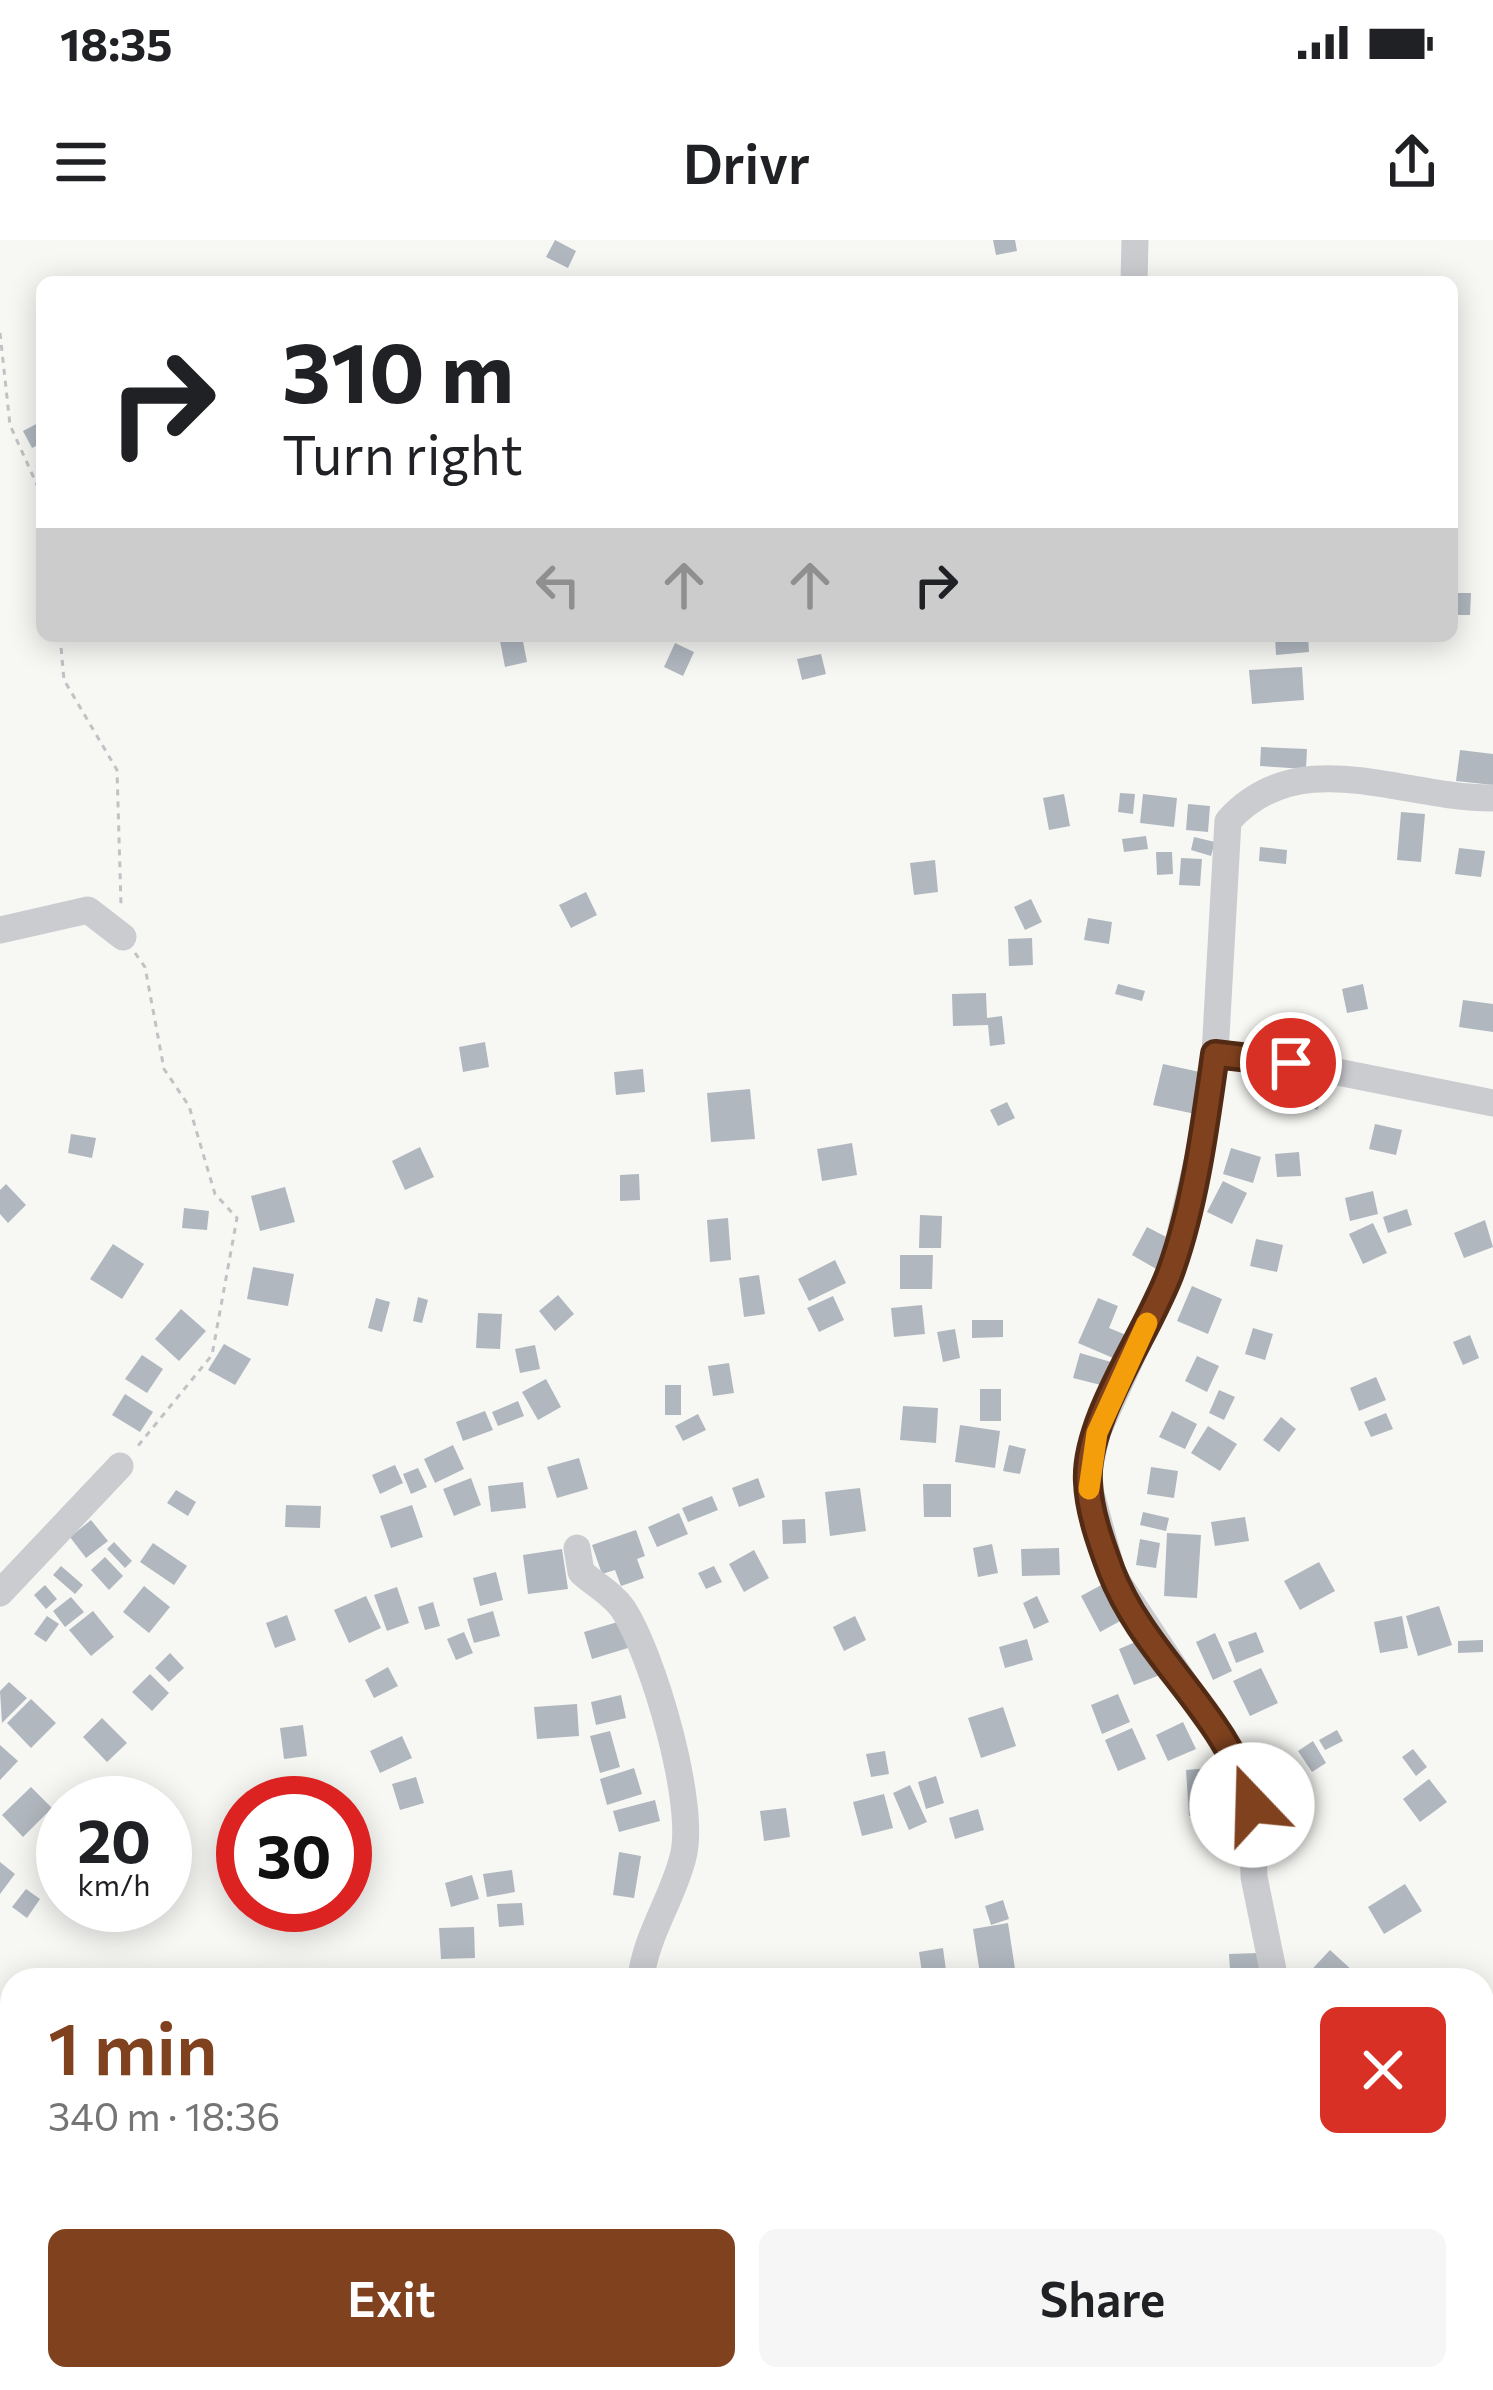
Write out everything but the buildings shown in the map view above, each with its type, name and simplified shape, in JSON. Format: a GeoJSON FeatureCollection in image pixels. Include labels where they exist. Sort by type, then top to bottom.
{"type":"FeatureCollection","features":[{"type":"Feature","properties":{"kind":"street"},"geometry":{"type":"LineString","coordinates":[[1134,276],[1135,240]]}},
{"type":"Feature","properties":{"kind":"street"},"geometry":{"type":"LineString","coordinates":[[1273,1968],[1254,1877],[1252,1805],[1242,1770],[1112,1575],[1087,1479],[1097,1433],[1172,1268],[1205,1128],[1215,1054],[1222,848],[1228,821],[1269,786],[1296,779],[1404,784],[1493,798]]}},
{"type":"Feature","properties":{"kind":"street"},"geometry":{"type":"LineString","coordinates":[[0,931],[88,910],[123,937]]}},
{"type":"Feature","properties":{"kind":"street"},"geometry":{"type":"LineString","coordinates":[[1215,1054],[1258,1057],[1493,1103]]}},
{"type":"Feature","properties":{"kind":"street"},"geometry":{"type":"LineString","coordinates":[[0,1593],[120,1466]]}},
{"type":"Feature","properties":{"kind":"street"},"geometry":{"type":"LineString","coordinates":[[577,1548],[581,1572],[620,1603],[635,1629],[684,1787],[689,1822],[683,1857],[645,1968]]}},
{"type":"Feature","properties":{"kind":"path"},"geometry":{"type":"LineString","coordinates":[[0,333],[10,425],[36,483]]}},
{"type":"Feature","properties":{"kind":"path"},"geometry":{"type":"LineString","coordinates":[[61,642],[64,680],[117,770],[123,937],[146,967],[164,1069],[189,1106],[215,1194],[237,1217],[212,1355],[120,1466]]}},
{"type":"Feature","properties":{"kind":"slow traffic"},"geometry":{"type":"LineString","coordinates":[[1089,1489],[1097,1433],[1147,1323]]}},
{"type":"Feature","properties":{"kind":"route"},"geometry":{"type":"LineString","coordinates":[[1252,1805],[1242,1770],[1221,1733],[1112,1575],[1087,1479],[1097,1433],[1172,1268],[1205,1128],[1215,1054],[1291,1063]]}}]}
